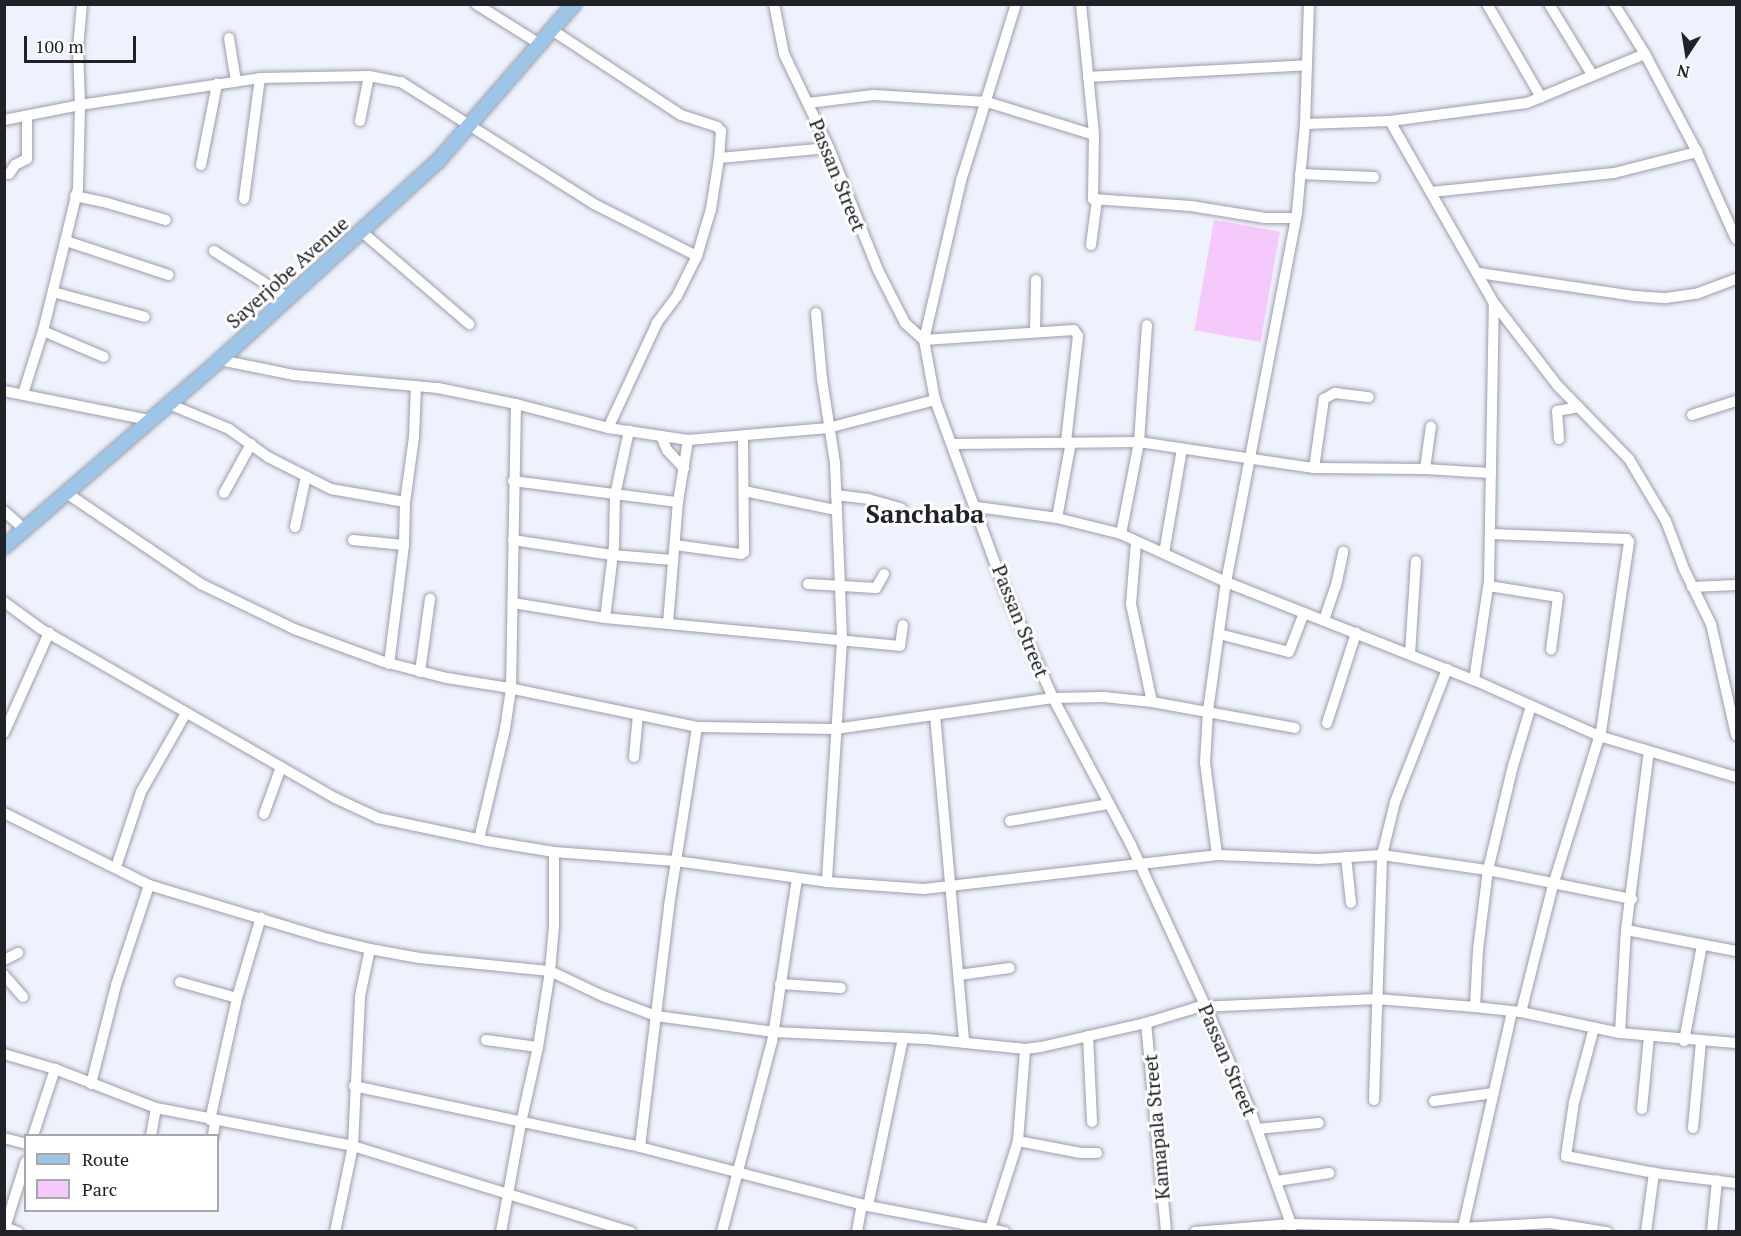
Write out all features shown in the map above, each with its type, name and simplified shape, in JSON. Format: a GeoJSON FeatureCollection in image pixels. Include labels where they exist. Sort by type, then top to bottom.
{"type":"FeatureCollection","features":[{"type":"Feature","properties":{"kind":"main road","name":"Sayerjobe Avenue"},"geometry":{"type":"LineString","coordinates":[[4,547],[68,494],[220,360],[439,160],[541,45],[572,5]]}},
{"type":"Feature","properties":{"kind":"street"},"geometry":{"type":"LineString","coordinates":[[23,394],[43,331],[78,188],[80,105],[78,48],[82,4]]}},
{"type":"Feature","properties":{"kind":"street"},"geometry":{"type":"LineString","coordinates":[[476,4],[541,45]]}},
{"type":"Feature","properties":{"kind":"street","name":"Passan Street"},"geometry":{"type":"LineString","coordinates":[[774,4],[784,54],[829,148],[856,221],[906,323],[924,340],[935,400],[977,507],[1005,590],[1053,698],[1139,862],[1200,1006],[1257,1130],[1277,1181],[1291,1228]]}},
{"type":"Feature","properties":{"kind":"street"},"geometry":{"type":"LineString","coordinates":[[1016,4],[961,181],[924,340],[1035,333],[1069,328],[1074,330],[1078,336],[1068,442],[1057,518]]}},
{"type":"Feature","properties":{"kind":"street"},"geometry":{"type":"LineString","coordinates":[[1081,4],[1094,135],[1091,196],[1097,200],[1191,206],[1251,217],[1296,218]]}},
{"type":"Feature","properties":{"kind":"street"},"geometry":{"type":"LineString","coordinates":[[1217,855],[1205,763],[1208,711],[1226,582],[1296,218],[1305,124],[1309,4]]}},
{"type":"Feature","properties":{"kind":"street"},"geometry":{"type":"LineString","coordinates":[[1487,4],[1541,97]]}},
{"type":"Feature","properties":{"kind":"street"},"geometry":{"type":"LineString","coordinates":[[1549,4],[1593,76]]}},
{"type":"Feature","properties":{"kind":"street"},"geometry":{"type":"LineString","coordinates":[[1614,4],[1645,54],[1697,152],[1737,239]]}},
{"type":"Feature","properties":{"kind":"street"},"geometry":{"type":"LineString","coordinates":[[552,30],[681,115],[717,127],[721,131],[711,209],[697,256],[676,296],[657,323],[608,428]]}},
{"type":"Feature","properties":{"kind":"street"},"geometry":{"type":"LineString","coordinates":[[229,38],[236,81]]}},
{"type":"Feature","properties":{"kind":"street"},"geometry":{"type":"LineString","coordinates":[[1305,124],[1390,121],[1527,103],[1645,54]]}},
{"type":"Feature","properties":{"kind":"street"},"geometry":{"type":"LineString","coordinates":[[1088,77],[1307,65]]}},
{"type":"Feature","properties":{"kind":"street"},"geometry":{"type":"LineString","coordinates":[[4,120],[80,105],[260,78],[369,76],[401,82],[594,204],[697,256]]}},
{"type":"Feature","properties":{"kind":"street"},"geometry":{"type":"LineString","coordinates":[[360,121],[369,76]]}},
{"type":"Feature","properties":{"kind":"street"},"geometry":{"type":"LineString","coordinates":[[244,199],[260,78]]}},
{"type":"Feature","properties":{"kind":"street"},"geometry":{"type":"LineString","coordinates":[[201,165],[217,84]]}},
{"type":"Feature","properties":{"kind":"street"},"geometry":{"type":"LineString","coordinates":[[808,103],[874,95],[987,102],[1094,135]]}},
{"type":"Feature","properties":{"kind":"street"},"geometry":{"type":"LineString","coordinates":[[9,174],[15,165],[27,159],[27,116]]}},
{"type":"Feature","properties":{"kind":"street"},"geometry":{"type":"LineString","coordinates":[[1390,121],[1462,249],[1479,273],[1494,303],[1558,386],[1629,459],[1666,520],[1692,587],[1711,624],[1737,735]]}},
{"type":"Feature","properties":{"kind":"street"},"geometry":{"type":"LineString","coordinates":[[719,158],[829,148]]}},
{"type":"Feature","properties":{"kind":"street"},"geometry":{"type":"LineString","coordinates":[[1431,192],[1614,173],[1697,152]]}},
{"type":"Feature","properties":{"kind":"street"},"geometry":{"type":"LineString","coordinates":[[1300,174],[1374,177]]}},
{"type":"Feature","properties":{"kind":"street"},"geometry":{"type":"LineString","coordinates":[[75,196],[107,202],[166,220]]}},
{"type":"Feature","properties":{"kind":"street"},"geometry":{"type":"LineString","coordinates":[[1091,245],[1097,200]]}},
{"type":"Feature","properties":{"kind":"street"},"geometry":{"type":"LineString","coordinates":[[361,231],[469,324]]}},
{"type":"Feature","properties":{"kind":"street"},"geometry":{"type":"LineString","coordinates":[[66,241],[169,275]]}},
{"type":"Feature","properties":{"kind":"street"},"geometry":{"type":"LineString","coordinates":[[214,251],[288,298]]}},
{"type":"Feature","properties":{"kind":"street"},"geometry":{"type":"LineString","coordinates":[[1479,273],[1635,296],[1666,297],[1696,294],[1737,279]]}},
{"type":"Feature","properties":{"kind":"street"},"geometry":{"type":"LineString","coordinates":[[1035,333],[1036,280]]}},
{"type":"Feature","properties":{"kind":"street"},"geometry":{"type":"LineString","coordinates":[[53,292],[145,317]]}},
{"type":"Feature","properties":{"kind":"street"},"geometry":{"type":"LineString","coordinates":[[1474,680],[1489,586],[1494,303]]}},
{"type":"Feature","properties":{"kind":"street"},"geometry":{"type":"LineString","coordinates":[[816,314],[828,428],[835,462],[842,641],[827,882]]}},
{"type":"Feature","properties":{"kind":"street"},"geometry":{"type":"LineString","coordinates":[[906,323],[928,319]]}},
{"type":"Feature","properties":{"kind":"street"},"geometry":{"type":"LineString","coordinates":[[1121,534],[1139,442],[1147,325]]}},
{"type":"Feature","properties":{"kind":"street"},"geometry":{"type":"LineString","coordinates":[[43,331],[104,357]]}},
{"type":"Feature","properties":{"kind":"street"},"geometry":{"type":"LineString","coordinates":[[220,360],[294,375],[416,386],[516,404],[608,428],[688,440],[828,428],[935,400]]}},
{"type":"Feature","properties":{"kind":"street"},"geometry":{"type":"LineString","coordinates":[[389,664],[404,545],[405,502],[414,437],[416,386]]}},
{"type":"Feature","properties":{"kind":"street"},"geometry":{"type":"LineString","coordinates":[[4,391],[150,420]]}},
{"type":"Feature","properties":{"kind":"street"},"geometry":{"type":"LineString","coordinates":[[1314,468],[1324,399],[1335,393],[1369,397]]}},
{"type":"Feature","properties":{"kind":"street"},"geometry":{"type":"LineString","coordinates":[[1692,415],[1737,402]]}},
{"type":"Feature","properties":{"kind":"street"},"geometry":{"type":"LineString","coordinates":[[169,404],[229,429],[268,457],[331,489],[405,502]]}},
{"type":"Feature","properties":{"kind":"street"},"geometry":{"type":"LineString","coordinates":[[479,839],[505,729],[511,689],[516,404]]}},
{"type":"Feature","properties":{"kind":"street"},"geometry":{"type":"LineString","coordinates":[[1559,440],[1557,411],[1579,407]]}},
{"type":"Feature","properties":{"kind":"street"},"geometry":{"type":"LineString","coordinates":[[1425,469],[1431,426]]}},
{"type":"Feature","properties":{"kind":"street"},"geometry":{"type":"LineString","coordinates":[[605,618],[612,555],[615,495],[629,431]]}},
{"type":"Feature","properties":{"kind":"street"},"geometry":{"type":"LineString","coordinates":[[661,436],[667,450],[684,468]]}},
{"type":"Feature","properties":{"kind":"street"},"geometry":{"type":"LineString","coordinates":[[675,545],[741,554],[744,552],[742,437]]}},
{"type":"Feature","properties":{"kind":"street"},"geometry":{"type":"LineString","coordinates":[[668,624],[678,502],[688,440]]}},
{"type":"Feature","properties":{"kind":"street"},"geometry":{"type":"LineString","coordinates":[[952,444],[1139,442],[1314,468],[1425,469],[1491,473]]}},
{"type":"Feature","properties":{"kind":"street"},"geometry":{"type":"LineString","coordinates":[[224,493],[251,444]]}},
{"type":"Feature","properties":{"kind":"street"},"geometry":{"type":"LineString","coordinates":[[1164,553],[1182,449]]}},
{"type":"Feature","properties":{"kind":"street"},"geometry":{"type":"LineString","coordinates":[[295,527],[306,476]]}},
{"type":"Feature","properties":{"kind":"street"},"geometry":{"type":"LineString","coordinates":[[513,481],[678,502]]}},
{"type":"Feature","properties":{"kind":"street"},"geometry":{"type":"LineString","coordinates":[[744,491],[837,510]]}},
{"type":"Feature","properties":{"kind":"street"},"geometry":{"type":"LineString","coordinates":[[68,494],[201,584],[275,621],[389,664],[638,716],[697,727],[835,729],[1053,698],[1104,698],[1152,702],[1295,728]]}},
{"type":"Feature","properties":{"kind":"street"},"geometry":{"type":"LineString","coordinates":[[836,495],[868,499],[902,510]]}},
{"type":"Feature","properties":{"kind":"street"},"geometry":{"type":"LineString","coordinates":[[977,507],[1057,518],[1121,534],[1226,582],[1474,680],[1599,736],[1737,777]]}},
{"type":"Feature","properties":{"kind":"street"},"geometry":{"type":"LineString","coordinates":[[4,511],[25,530]]}},
{"type":"Feature","properties":{"kind":"street"},"geometry":{"type":"LineString","coordinates":[[1462,1230],[1493,1093],[1599,736],[1611,678],[1628,541],[1490,534]]}},
{"type":"Feature","properties":{"kind":"street"},"geometry":{"type":"LineString","coordinates":[[353,540],[404,545]]}},
{"type":"Feature","properties":{"kind":"street"},"geometry":{"type":"LineString","coordinates":[[513,540],[612,555],[673,560]]}},
{"type":"Feature","properties":{"kind":"street"},"geometry":{"type":"LineString","coordinates":[[1136,542],[1131,604],[1152,702]]}},
{"type":"Feature","properties":{"kind":"street"},"geometry":{"type":"LineString","coordinates":[[1324,620],[1336,586],[1343,552]]}},
{"type":"Feature","properties":{"kind":"street"},"geometry":{"type":"LineString","coordinates":[[1410,654],[1416,561]]}},
{"type":"Feature","properties":{"kind":"street"},"geometry":{"type":"LineString","coordinates":[[808,584],[876,588],[884,574]]}},
{"type":"Feature","properties":{"kind":"street"},"geometry":{"type":"LineString","coordinates":[[1692,587],[1737,585]]}},
{"type":"Feature","properties":{"kind":"street"},"geometry":{"type":"LineString","coordinates":[[1489,586],[1558,597],[1551,650]]}},
{"type":"Feature","properties":{"kind":"street"},"geometry":{"type":"LineString","coordinates":[[420,672],[430,599]]}},
{"type":"Feature","properties":{"kind":"street"},"geometry":{"type":"LineString","coordinates":[[4,602],[49,633],[186,713],[378,818],[479,839],[554,852],[676,861],[796,879],[924,889],[1139,862],[1217,855],[1318,859],[1382,855],[1488,870],[1553,885],[1632,899]]}},
{"type":"Feature","properties":{"kind":"street"},"geometry":{"type":"LineString","coordinates":[[513,603],[605,618],[900,646],[903,625]]}},
{"type":"Feature","properties":{"kind":"street"},"geometry":{"type":"LineString","coordinates":[[1219,634],[1289,652],[1304,613]]}},
{"type":"Feature","properties":{"kind":"street"},"geometry":{"type":"LineString","coordinates":[[4,733],[49,633]]}},
{"type":"Feature","properties":{"kind":"street"},"geometry":{"type":"LineString","coordinates":[[1327,723],[1356,633]]}},
{"type":"Feature","properties":{"kind":"street"},"geometry":{"type":"LineString","coordinates":[[1374,1100],[1382,855],[1399,792],[1447,669]]}},
{"type":"Feature","properties":{"kind":"street"},"geometry":{"type":"LineString","coordinates":[[1475,1006],[1478,950],[1488,870],[1513,766],[1532,706]]}},
{"type":"Feature","properties":{"kind":"street"},"geometry":{"type":"LineString","coordinates":[[116,867],[141,792],[186,713]]}},
{"type":"Feature","properties":{"kind":"street"},"geometry":{"type":"LineString","coordinates":[[634,757],[638,716]]}},
{"type":"Feature","properties":{"kind":"street"},"geometry":{"type":"LineString","coordinates":[[934,716],[964,1043]]}},
{"type":"Feature","properties":{"kind":"street"},"geometry":{"type":"LineString","coordinates":[[640,1148],[676,861],[697,727]]}},
{"type":"Feature","properties":{"kind":"street"},"geometry":{"type":"LineString","coordinates":[[1620,1033],[1626,930],[1632,899],[1649,751]]}},
{"type":"Feature","properties":{"kind":"street"},"geometry":{"type":"LineString","coordinates":[[264,814],[281,766]]}},
{"type":"Feature","properties":{"kind":"street"},"geometry":{"type":"LineString","coordinates":[[1010,821],[1108,804]]}},
{"type":"Feature","properties":{"kind":"street"},"geometry":{"type":"LineString","coordinates":[[4,813],[149,885],[321,937],[419,958],[550,970],[603,996],[656,1016],[774,1032],[903,1038],[1025,1049],[1088,1036],[1200,1006],[1377,999],[1475,1006],[1620,1033],[1684,1041],[1737,1043]]}},
{"type":"Feature","properties":{"kind":"street"},"geometry":{"type":"LineString","coordinates":[[501,1232],[538,1047],[550,970],[554,926],[554,852]]}},
{"type":"Feature","properties":{"kind":"street"},"geometry":{"type":"LineString","coordinates":[[1346,857],[1351,903]]}},
{"type":"Feature","properties":{"kind":"street"},"geometry":{"type":"LineString","coordinates":[[723,1232],[774,1032],[796,879]]}},
{"type":"Feature","properties":{"kind":"street"},"geometry":{"type":"LineString","coordinates":[[91,1084],[116,985],[149,885]]}},
{"type":"Feature","properties":{"kind":"street"},"geometry":{"type":"LineString","coordinates":[[213,1134],[212,1121],[237,998],[261,917]]}},
{"type":"Feature","properties":{"kind":"street"},"geometry":{"type":"LineString","coordinates":[[1626,930],[1737,951]]}},
{"type":"Feature","properties":{"kind":"street"},"geometry":{"type":"LineString","coordinates":[[1684,1041],[1701,945]]}},
{"type":"Feature","properties":{"kind":"street"},"geometry":{"type":"LineString","coordinates":[[335,1232],[353,1146],[360,996],[370,949]]}},
{"type":"Feature","properties":{"kind":"street"},"geometry":{"type":"LineString","coordinates":[[4,960],[18,953]]}},
{"type":"Feature","properties":{"kind":"street"},"geometry":{"type":"LineString","coordinates":[[959,975],[1010,968]]}},
{"type":"Feature","properties":{"kind":"street"},"geometry":{"type":"LineString","coordinates":[[4,975],[23,997]]}},
{"type":"Feature","properties":{"kind":"street"},"geometry":{"type":"LineString","coordinates":[[180,982],[237,998]]}},
{"type":"Feature","properties":{"kind":"street"},"geometry":{"type":"LineString","coordinates":[[780,984],[841,988]]}},
{"type":"Feature","properties":{"kind":"street","name":"Kamapala Street"},"geometry":{"type":"LineString","coordinates":[[1166,1232],[1146,1023],[1200,1006]]}},
{"type":"Feature","properties":{"kind":"street"},"geometry":{"type":"LineString","coordinates":[[1594,1028],[1575,1102],[1566,1156],[1654,1173],[1737,1184]]}},
{"type":"Feature","properties":{"kind":"street"},"geometry":{"type":"LineString","coordinates":[[1088,1036],[1092,1122]]}},
{"type":"Feature","properties":{"kind":"street"},"geometry":{"type":"LineString","coordinates":[[1642,1109],[1649,1036]]}},
{"type":"Feature","properties":{"kind":"street"},"geometry":{"type":"LineString","coordinates":[[857,1232],[903,1038]]}},
{"type":"Feature","properties":{"kind":"street"},"geometry":{"type":"LineString","coordinates":[[486,1040],[538,1047]]}},
{"type":"Feature","properties":{"kind":"street"},"geometry":{"type":"LineString","coordinates":[[1693,1128],[1701,1042]]}},
{"type":"Feature","properties":{"kind":"street"},"geometry":{"type":"LineString","coordinates":[[989,1230],[1018,1141],[1025,1049]]}},
{"type":"Feature","properties":{"kind":"street"},"geometry":{"type":"LineString","coordinates":[[4,1054],[55,1069],[156,1108],[212,1121],[353,1146],[631,1232]]}},
{"type":"Feature","properties":{"kind":"street"},"geometry":{"type":"LineString","coordinates":[[34,1134],[55,1069]]}},
{"type":"Feature","properties":{"kind":"street"},"geometry":{"type":"LineString","coordinates":[[354,1086],[640,1148],[865,1205],[1005,1232]]}},
{"type":"Feature","properties":{"kind":"street"},"geometry":{"type":"LineString","coordinates":[[1434,1101],[1493,1093]]}},
{"type":"Feature","properties":{"kind":"street"},"geometry":{"type":"LineString","coordinates":[[151,1134],[156,1108]]}},
{"type":"Feature","properties":{"kind":"street"},"geometry":{"type":"LineString","coordinates":[[1257,1130],[1319,1123]]}},
{"type":"Feature","properties":{"kind":"street"},"geometry":{"type":"LineString","coordinates":[[4,1138],[24,1143]]}},
{"type":"Feature","properties":{"kind":"street"},"geometry":{"type":"LineString","coordinates":[[1018,1141],[1097,1154]]}},
{"type":"Feature","properties":{"kind":"street"},"geometry":{"type":"LineString","coordinates":[[18,1232],[5,1229],[24,1167]]}},
{"type":"Feature","properties":{"kind":"street"},"geometry":{"type":"LineString","coordinates":[[1277,1181],[1329,1173]]}},
{"type":"Feature","properties":{"kind":"street"},"geometry":{"type":"LineString","coordinates":[[1646,1232],[1654,1173]]}},
{"type":"Feature","properties":{"kind":"street"},"geometry":{"type":"LineString","coordinates":[[1713,1232],[1717,1180]]}},
{"type":"Feature","properties":{"kind":"street"},"geometry":{"type":"LineString","coordinates":[[1194,1232],[1291,1228],[1462,1230],[1554,1228],[1607,1232]]}},
{"type":"Feature","properties":{"kind":"green space"},"geometry":{"type":"Polygon","coordinates":[[[1214,220],[1280,232],[1261,342],[1195,330],[1214,220]]]}},
{"type":"Feature","properties":{"kind":"district","name":"Sanchaba"},"geometry":{"type":"Point","coordinates":[925,514]}}]}
